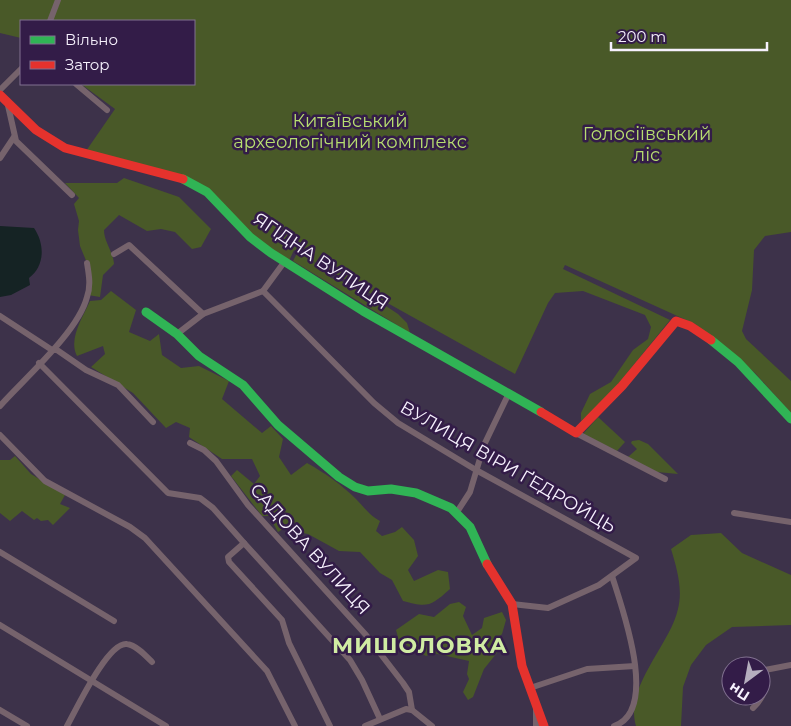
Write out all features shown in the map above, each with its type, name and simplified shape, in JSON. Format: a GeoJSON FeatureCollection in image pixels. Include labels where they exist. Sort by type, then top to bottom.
{"type":"FeatureCollection","features":[{"type":"Feature","properties":{"kind":"street"},"geometry":{"type":"LineString","coordinates":[[50,20],[58,0]]}},
{"type":"Feature","properties":{"kind":"street"},"geometry":{"type":"LineString","coordinates":[[0,90],[20,70]]}},
{"type":"Feature","properties":{"kind":"street"},"geometry":{"type":"LineString","coordinates":[[77,85],[107,110]]}},
{"type":"Feature","properties":{"kind":"street"},"geometry":{"type":"LineString","coordinates":[[3,98],[14,137],[21,148],[72,195]]}},
{"type":"Feature","properties":{"kind":"street","name":"ЯГІДНА ВУЛИЦЯ"},"geometry":{"type":"LineString","coordinates":[[3,98],[40,133],[65,148],[189,181],[202,188],[213,195],[228,215],[252,239],[285,261],[409,338],[576,432],[665,479]]}},
{"type":"Feature","properties":{"kind":"street"},"geometry":{"type":"LineString","coordinates":[[0,158],[14,137]]}},
{"type":"Feature","properties":{"kind":"street"},"geometry":{"type":"LineString","coordinates":[[114,254],[129,245],[203,314]]}},
{"type":"Feature","properties":{"kind":"street"},"geometry":{"type":"LineString","coordinates":[[177,334],[203,314],[263,291],[285,261]]}},
{"type":"Feature","properties":{"kind":"street"},"geometry":{"type":"LineString","coordinates":[[0,406],[76,322],[87,299],[90,286],[87,263]]}},
{"type":"Feature","properties":{"kind":"street","name":"ВУЛИЦЯ ВІРИ ҐЕДРОЙЦЬ"},"geometry":{"type":"LineString","coordinates":[[263,291],[384,412],[476,470],[636,558],[612,576]]}},
{"type":"Feature","properties":{"kind":"street"},"geometry":{"type":"LineString","coordinates":[[146,312],[177,334],[200,356],[243,385],[284,431],[339,477],[355,487],[368,491],[391,489],[416,493],[457,512],[470,527],[484,561],[495,574],[512,604],[521,660],[544,726]]}},
{"type":"Feature","properties":{"kind":"street"},"geometry":{"type":"LineString","coordinates":[[0,316],[52,350],[118,385],[153,422]]}},
{"type":"Feature","properties":{"kind":"street"},"geometry":{"type":"LineString","coordinates":[[576,432],[622,386],[670,325],[676,321],[687,323],[722,349],[791,419]]}},
{"type":"Feature","properties":{"kind":"street"},"geometry":{"type":"LineString","coordinates":[[40,364],[168,493],[200,498],[213,508],[350,660],[362,680],[378,722]]}},
{"type":"Feature","properties":{"kind":"street"},"geometry":{"type":"LineString","coordinates":[[457,512],[470,492],[484,445],[509,394]]}},
{"type":"Feature","properties":{"kind":"street"},"geometry":{"type":"LineString","coordinates":[[0,435],[45,481],[130,527],[145,538],[267,671],[295,726]]}},
{"type":"Feature","properties":{"kind":"street","name":"САДОВА ВУЛИЦЯ"},"geometry":{"type":"LineString","coordinates":[[190,444],[204,450],[216,461],[248,505],[366,635],[403,682],[409,692],[412,710]]}},
{"type":"Feature","properties":{"kind":"street"},"geometry":{"type":"LineString","coordinates":[[734,513],[791,522]]}},
{"type":"Feature","properties":{"kind":"street"},"geometry":{"type":"LineString","coordinates":[[244,543],[228,559],[282,620],[289,643],[330,726]]}},
{"type":"Feature","properties":{"kind":"street"},"geometry":{"type":"LineString","coordinates":[[0,552],[114,620]]}},
{"type":"Feature","properties":{"kind":"street"},"geometry":{"type":"LineString","coordinates":[[512,604],[548,608],[577,596],[612,576],[635,666],[633,708],[624,722],[614,726]]}},
{"type":"Feature","properties":{"kind":"street"},"geometry":{"type":"LineString","coordinates":[[0,625],[166,726]]}},
{"type":"Feature","properties":{"kind":"street"},"geometry":{"type":"LineString","coordinates":[[66,726],[104,662],[119,645],[132,645],[152,662]]}},
{"type":"Feature","properties":{"kind":"street"},"geometry":{"type":"LineString","coordinates":[[753,708],[764,696],[766,689],[765,670],[791,664]]}},
{"type":"Feature","properties":{"kind":"street"},"geometry":{"type":"LineString","coordinates":[[530,688],[587,669],[635,666]]}},
{"type":"Feature","properties":{"kind":"street"},"geometry":{"type":"LineString","coordinates":[[536,705],[536,726]]}},
{"type":"Feature","properties":{"kind":"street"},"geometry":{"type":"LineString","coordinates":[[365,726],[406,709],[412,710],[432,726]]}},
{"type":"Feature","properties":{"kind":"street"},"geometry":{"type":"LineString","coordinates":[[0,710],[27,726]]}},
{"type":"Feature","properties":{"kind":"green space"},"geometry":{"type":"Polygon","coordinates":[[[0,0],[791,0],[791,232],[765,236],[754,250],[752,290],[742,331],[746,339],[791,381],[791,413],[755,373],[695,324],[565,265],[563,269],[670,320],[606,399],[581,421],[581,413],[590,394],[611,382],[633,350],[648,339],[651,327],[645,315],[583,291],[555,293],[548,303],[515,374],[312,261],[331,278],[356,286],[363,296],[380,302],[398,314],[407,323],[410,333],[293,261],[297,253],[311,259],[294,250],[289,261],[253,235],[205,187],[86,151],[115,109],[82,85],[195,85],[195,20],[20,20],[20,38],[0,33],[0,0]]]}},
{"type":"Feature","properties":{"kind":"green space"},"geometry":{"type":"Polygon","coordinates":[[[124,178],[179,197],[211,229],[201,247],[192,249],[175,232],[161,229],[147,231],[119,215],[104,230],[105,239],[114,264],[103,275],[100,297],[88,295],[87,263],[80,246],[79,221],[74,204],[79,198],[65,183],[117,183],[124,178]]]}},
{"type":"Feature","properties":{"kind":"green space"},"geometry":{"type":"Polygon","coordinates":[[[111,291],[136,310],[129,332],[150,341],[159,334],[162,355],[181,368],[199,366],[229,381],[222,399],[262,433],[271,426],[283,439],[279,457],[291,475],[307,463],[339,484],[370,514],[380,521],[376,531],[382,536],[395,532],[402,527],[414,540],[418,556],[408,570],[414,581],[438,570],[448,572],[450,589],[429,604],[424,605],[403,601],[392,580],[380,573],[360,552],[339,551],[308,534],[283,529],[278,532],[269,516],[262,516],[231,476],[237,470],[254,484],[260,476],[252,459],[222,459],[189,437],[190,428],[176,422],[166,428],[133,393],[91,367],[105,354],[103,346],[77,356],[74,342],[75,335],[90,301],[101,300],[111,291]]]}},
{"type":"Feature","properties":{"kind":"green space"},"geometry":{"type":"Polygon","coordinates":[[[598,417],[625,442],[617,451],[583,434],[598,417]]]}},
{"type":"Feature","properties":{"kind":"green space"},"geometry":{"type":"Polygon","coordinates":[[[639,440],[648,444],[678,474],[657,472],[628,457],[637,449],[631,443],[632,441],[639,440]]]}},
{"type":"Feature","properties":{"kind":"green space"},"geometry":{"type":"Polygon","coordinates":[[[15,456],[31,474],[65,495],[60,504],[70,508],[53,525],[48,520],[41,521],[37,518],[34,520],[22,511],[10,521],[0,513],[0,460],[10,460],[15,456]]]}},
{"type":"Feature","properties":{"kind":"green space"},"geometry":{"type":"Polygon","coordinates":[[[721,533],[742,553],[791,575],[791,625],[732,627],[706,645],[691,665],[683,687],[681,726],[636,726],[634,711],[636,696],[649,666],[673,623],[678,609],[680,586],[671,549],[691,535],[721,533]]]}},
{"type":"Feature","properties":{"kind":"green space"},"geometry":{"type":"Polygon","coordinates":[[[459,602],[466,607],[463,616],[472,635],[482,628],[484,618],[502,612],[506,620],[502,634],[495,641],[500,649],[484,669],[473,697],[468,700],[463,692],[469,679],[467,674],[469,661],[433,653],[426,656],[399,641],[396,630],[419,614],[434,617],[450,604],[459,602]]]}},
{"type":"Feature","properties":{"kind":"shaded area"},"geometry":{"type":"Polygon","coordinates":[[[0,226],[34,228],[38,234],[42,255],[38,267],[29,278],[30,285],[11,295],[0,297],[0,226]]]}},
{"type":"Feature","properties":{"kind":"traffic: fast"},"geometry":{"type":"LineString","coordinates":[[183,179],[207,192],[250,237],[271,253],[363,311],[541,412]]}},
{"type":"Feature","properties":{"kind":"traffic: fast"},"geometry":{"type":"LineString","coordinates":[[146,312],[177,334],[199,356],[243,385],[278,425],[339,477],[355,487],[368,491],[391,489],[416,493],[451,508],[470,527],[487,564]]}},
{"type":"Feature","properties":{"kind":"traffic: fast"},"geometry":{"type":"LineString","coordinates":[[711,340],[738,362],[791,419]]}},
{"type":"Feature","properties":{"kind":"traffic: jam"},"geometry":{"type":"LineString","coordinates":[[0,95],[36,130],[65,148],[183,179]]}},
{"type":"Feature","properties":{"kind":"traffic: jam"},"geometry":{"type":"LineString","coordinates":[[541,412],[576,433],[622,386],[676,321],[690,326],[711,340]]}},
{"type":"Feature","properties":{"kind":"traffic: jam"},"geometry":{"type":"LineString","coordinates":[[487,564],[512,604],[522,666],[544,726]]}},
{"type":"Feature","properties":{"kind":"district","name":"МИШОЛОВКА"},"geometry":{"type":"Point","coordinates":[420,645]}},
{"type":"Feature","properties":{"kind":"park label","name":"Китаївський археологічний комплекс"},"geometry":{"type":"Point","coordinates":[350,131]}},
{"type":"Feature","properties":{"kind":"park label","name":"Голосіївський ліс"},"geometry":{"type":"Point","coordinates":[647,144]}}]}
